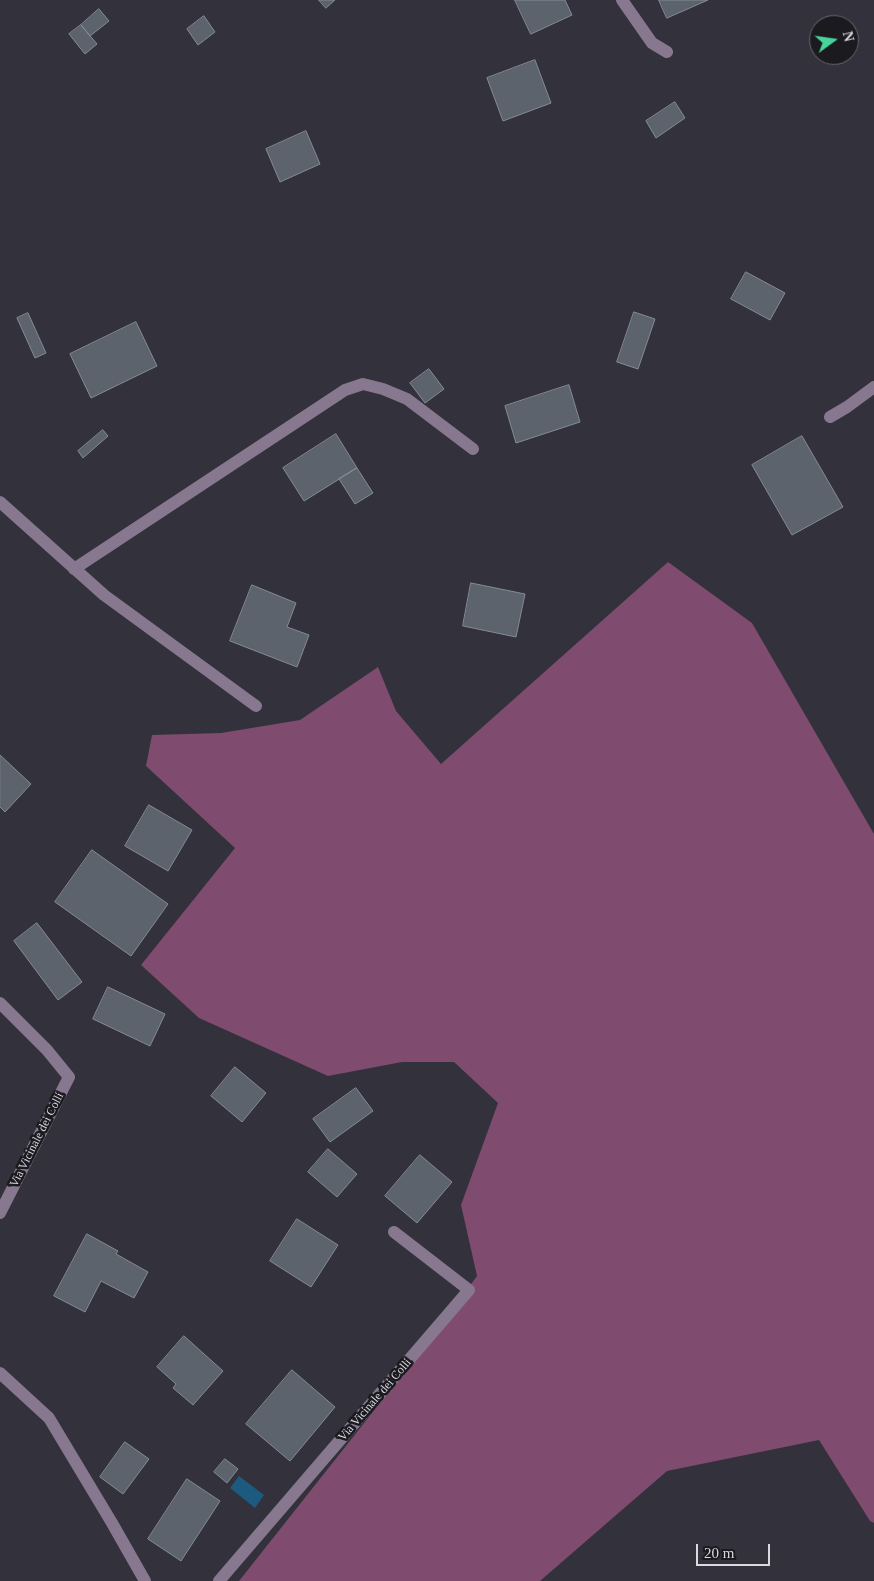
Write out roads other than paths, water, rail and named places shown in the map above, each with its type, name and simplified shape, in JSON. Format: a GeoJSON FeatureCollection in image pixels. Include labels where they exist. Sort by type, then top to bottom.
{"type":"FeatureCollection","features":[{"type":"Feature","properties":{"kind":"street"},"geometry":{"type":"LineString","coordinates":[[622,0],[652,43],[667,52]]}},
{"type":"Feature","properties":{"kind":"street"},"geometry":{"type":"LineString","coordinates":[[74,569],[345,390],[363,384],[383,389],[407,399],[473,449]]}},
{"type":"Feature","properties":{"kind":"street"},"geometry":{"type":"LineString","coordinates":[[830,417],[847,407],[874,386]]}},
{"type":"Feature","properties":{"kind":"street"},"geometry":{"type":"LineString","coordinates":[[0,502],[104,595],[256,706]]}},
{"type":"Feature","properties":{"kind":"street","name":"Via Vicinale dei Colli"},"geometry":{"type":"LineString","coordinates":[[0,1003],[47,1050],[69,1077],[0,1212]]}},
{"type":"Feature","properties":{"kind":"street","name":"Via Vicinale dei Colli"},"geometry":{"type":"LineString","coordinates":[[219,1581],[469,1290],[394,1232]]}},
{"type":"Feature","properties":{"kind":"street"},"geometry":{"type":"LineString","coordinates":[[0,1373],[50,1418],[145,1581]]}},
{"type":"Feature","properties":{"kind":"water"},"geometry":{"type":"Polygon","coordinates":[[[239,1476],[264,1495],[255,1508],[230,1488],[239,1476]]]}}]}
